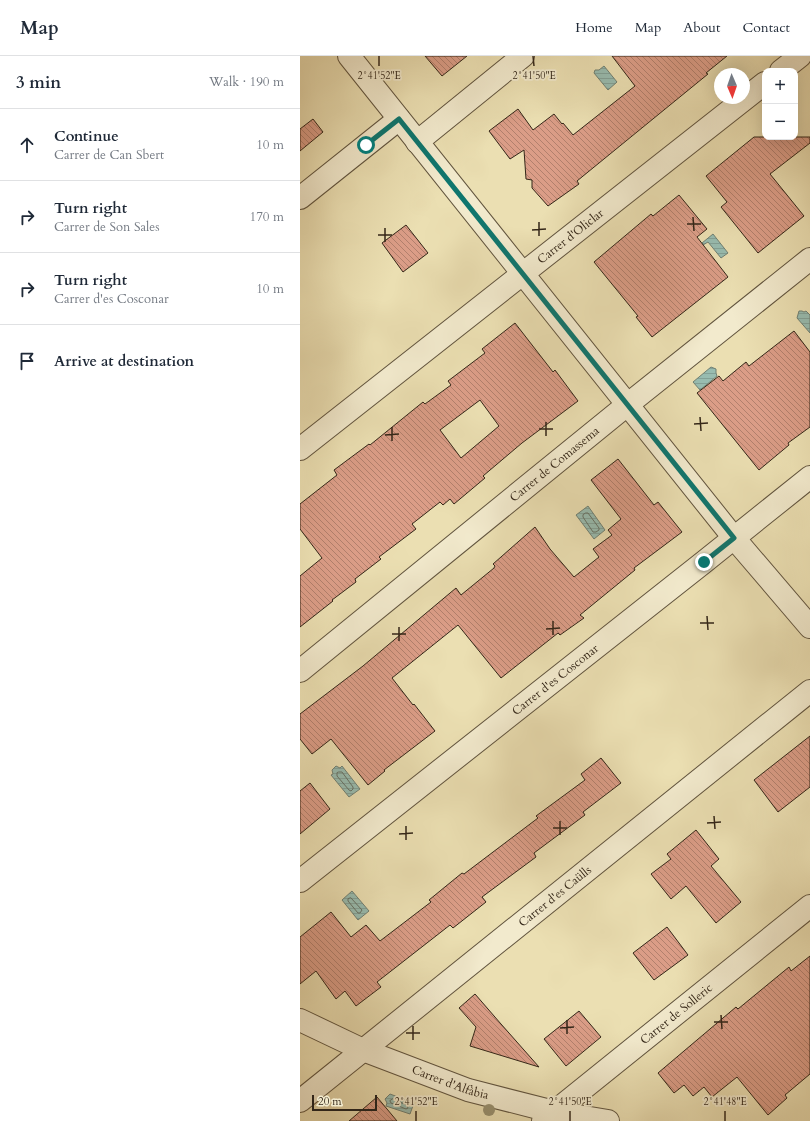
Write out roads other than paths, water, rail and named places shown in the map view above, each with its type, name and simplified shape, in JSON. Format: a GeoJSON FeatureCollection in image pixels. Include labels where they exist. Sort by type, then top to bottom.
{"type":"FeatureCollection","features":[{"type":"Feature","properties":{"kind":"street"},"geometry":{"type":"LineString","coordinates":[[349,56],[734,538],[810,627]]}},
{"type":"Feature","properties":{"kind":"street"},"geometry":{"type":"LineString","coordinates":[[418,142],[523,56]]}},
{"type":"Feature","properties":{"kind":"street"},"geometry":{"type":"LineString","coordinates":[[785,68],[800,56]]}},
{"type":"Feature","properties":{"kind":"street","name":"Carrer d'Oliclar"},"geometry":{"type":"LineString","coordinates":[[300,449],[762,85]]}},
{"type":"Feature","properties":{"kind":"street"},"geometry":{"type":"LineString","coordinates":[[300,198],[399,119]]}},
{"type":"Feature","properties":{"kind":"street","name":"Carrer de Comassema"},"geometry":{"type":"LineString","coordinates":[[300,670],[810,259]]}},
{"type":"Feature","properties":{"kind":"street","name":"Carrer d'es Cosconar"},"geometry":{"type":"LineString","coordinates":[[300,881],[810,477]]}},
{"type":"Feature","properties":{"kind":"street","name":"Carrer d'es Caülls"},"geometry":{"type":"LineString","coordinates":[[300,1101],[810,691]]}},
{"type":"Feature","properties":{"kind":"street","name":"Carrer de Solleric"},"geometry":{"type":"LineString","coordinates":[[548,1117],[810,906]]}},
{"type":"Feature","properties":{"kind":"street","name":"Carrer d'Alfàbia"},"geometry":{"type":"LineString","coordinates":[[300,1020],[363,1050],[468,1090],[548,1117],[608,1121]]}},
{"type":"Feature","properties":{"kind":"water"},"geometry":{"type":"Polygon","coordinates":[[[604,66],[617,82],[608,90],[594,73],[595,70],[599,70],[604,66]]]}},
{"type":"Feature","properties":{"kind":"water"},"geometry":{"type":"Polygon","coordinates":[[[713,234],[728,253],[721,258],[708,242],[703,245],[702,243],[713,234]]]}},
{"type":"Feature","properties":{"kind":"water"},"geometry":{"type":"Polygon","coordinates":[[[799,311],[806,311],[810,315],[810,333],[797,318],[799,311]]]}},
{"type":"Feature","properties":{"kind":"water"},"geometry":{"type":"Polygon","coordinates":[[[711,367],[716,369],[717,376],[700,390],[693,382],[711,367]]]}},
{"type":"Feature","properties":{"kind":"water"},"geometry":{"type":"Polygon","coordinates":[[[588,506],[605,530],[594,539],[576,515],[588,506]]]}},
{"type":"Feature","properties":{"kind":"water"},"geometry":{"type":"Polygon","coordinates":[[[336,766],[340,768],[342,766],[360,789],[349,797],[331,775],[333,774],[332,770],[336,766]]]}},
{"type":"Feature","properties":{"kind":"water"},"geometry":{"type":"Polygon","coordinates":[[[352,891],[369,911],[358,920],[342,900],[352,891]]]}},
{"type":"Feature","properties":{"kind":"water"},"geometry":{"type":"Polygon","coordinates":[[[390,1094],[414,1103],[410,1114],[386,1106],[387,1103],[385,1099],[390,1094]]]}}]}
